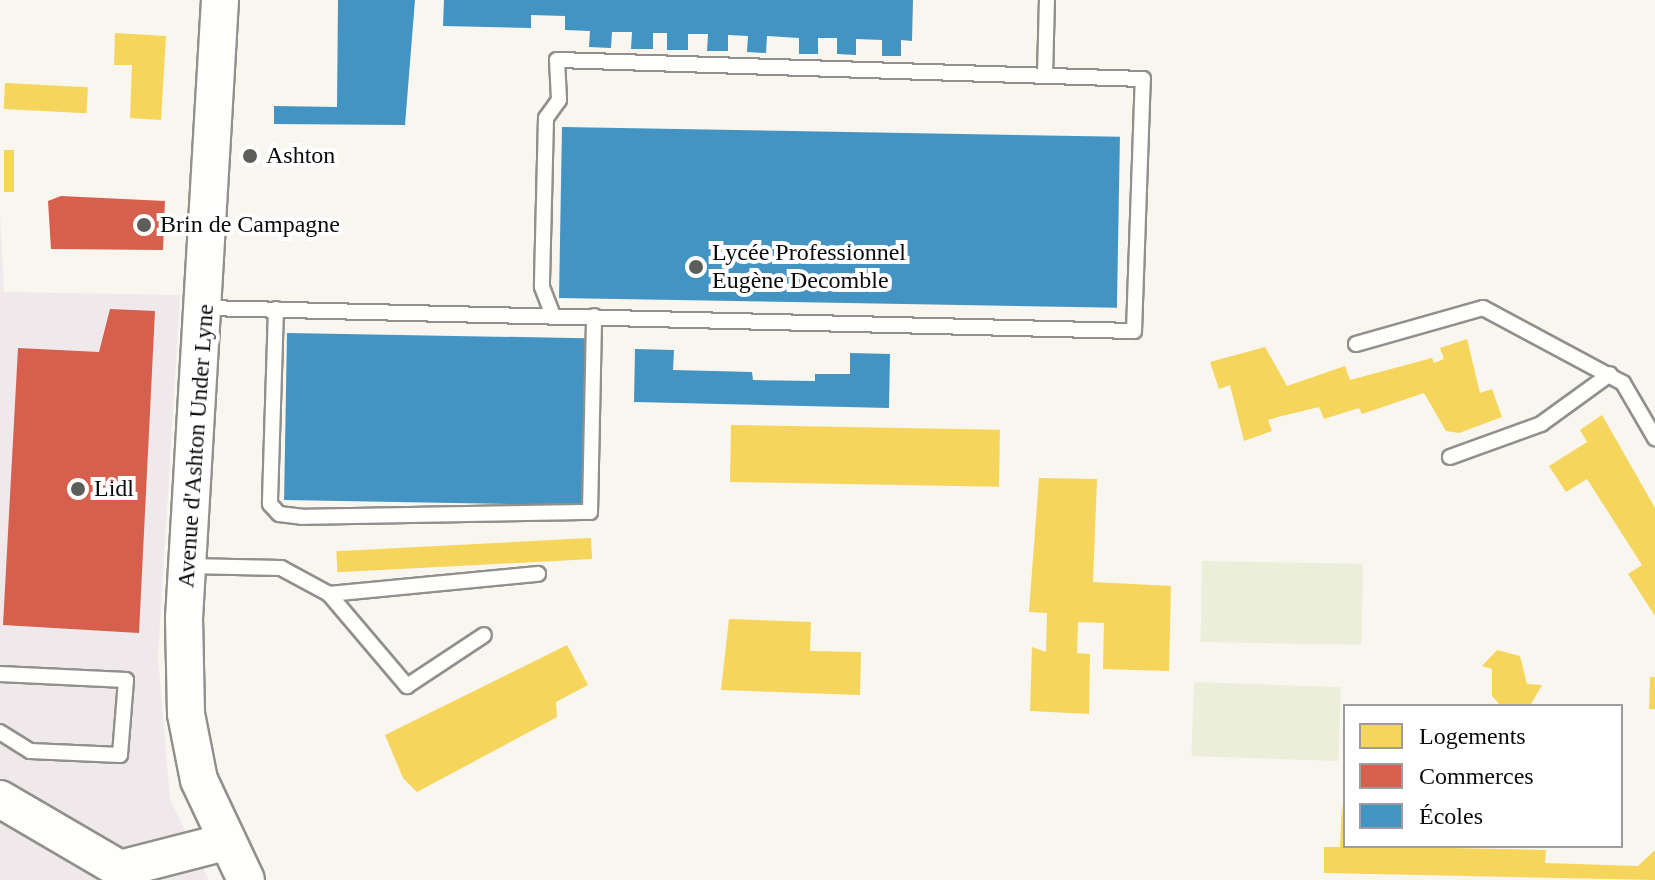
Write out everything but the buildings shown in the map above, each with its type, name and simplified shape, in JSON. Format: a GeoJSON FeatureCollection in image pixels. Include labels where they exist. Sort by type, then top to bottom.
{"type":"FeatureCollection","features":[{"type":"Feature","properties":{"kind":"street","name":"Avenue d'Ashton Under Lyne"},"geometry":{"type":"LineString","coordinates":[[220,0],[206,308],[188,566],[186,714],[199,780],[225,842],[246,880]]}},
{"type":"Feature","properties":{"kind":"street"},"geometry":{"type":"LineString","coordinates":[[0,799],[120,869],[225,842]]}},
{"type":"Feature","properties":{"kind":"lane"},"geometry":{"type":"LineString","coordinates":[[1045,75],[1047,0]]}},
{"type":"Feature","properties":{"kind":"lane"},"geometry":{"type":"LineString","coordinates":[[206,308],[1134,331],[1143,79],[557,60],[559,100],[546,118],[542,287],[553,315]]}},
{"type":"Feature","properties":{"kind":"lane"},"geometry":{"type":"LineString","coordinates":[[1356,344],[1483,308],[1623,383],[1655,438]]}},
{"type":"Feature","properties":{"kind":"lane"},"geometry":{"type":"LineString","coordinates":[[276,309],[270,504],[279,514],[302,517],[590,512],[594,316]]}},
{"type":"Feature","properties":{"kind":"lane"},"geometry":{"type":"LineString","coordinates":[[1450,457],[1541,424],[1610,374]]}},
{"type":"Feature","properties":{"kind":"lane"},"geometry":{"type":"LineString","coordinates":[[188,566],[281,568],[329,594],[407,686],[484,635]]}},
{"type":"Feature","properties":{"kind":"lane"},"geometry":{"type":"LineString","coordinates":[[329,594],[538,574]]}},
{"type":"Feature","properties":{"kind":"lane"},"geometry":{"type":"LineString","coordinates":[[0,674],[126,680],[120,755],[30,751],[0,732]]}},
{"type":"Feature","properties":{"kind":"shaded area"},"geometry":{"type":"Polygon","coordinates":[[[0,213],[4,292],[180,295],[158,656],[170,800],[209,880],[0,880],[0,213]]]}},
{"type":"Feature","properties":{"kind":"green space"},"geometry":{"type":"Polygon","coordinates":[[[1202,561],[1363,564],[1362,645],[1201,642],[1202,561]]]}},
{"type":"Feature","properties":{"kind":"green space"},"geometry":{"type":"Polygon","coordinates":[[[1194,682],[1341,687],[1338,761],[1191,756],[1194,682]]]}},
{"type":"Feature","properties":{"kind":"place","name":"Ashton"},"geometry":{"type":"Point","coordinates":[250,156]}},
{"type":"Feature","properties":{"kind":"place","name":"Brin de Campagne"},"geometry":{"type":"Point","coordinates":[144,225]}},
{"type":"Feature","properties":{"kind":"place","name":"Lycée Professionnel Eugène Decomble"},"geometry":{"type":"Point","coordinates":[696,267]}},
{"type":"Feature","properties":{"kind":"place","name":"Lidl"},"geometry":{"type":"Point","coordinates":[78,489]}}]}
